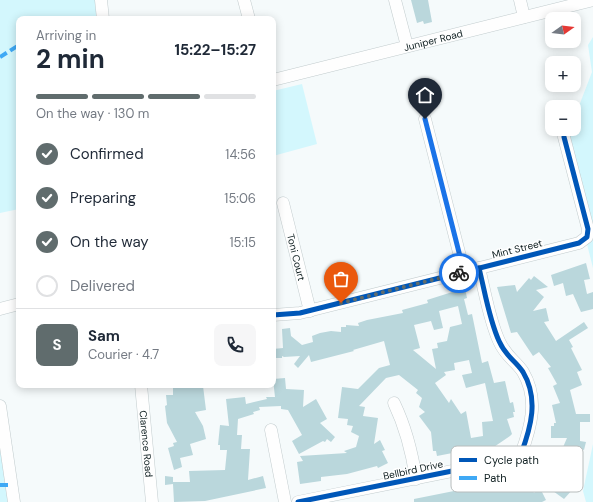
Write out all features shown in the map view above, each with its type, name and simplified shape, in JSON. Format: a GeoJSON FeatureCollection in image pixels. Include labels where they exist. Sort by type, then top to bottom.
{"type":"FeatureCollection","features":[{"type":"Feature","properties":{"kind":"street"},"geometry":{"type":"LineString","coordinates":[[101,0],[103,16]]}},
{"type":"Feature","properties":{"kind":"street"},"geometry":{"type":"LineString","coordinates":[[244,0],[248,16]]}},
{"type":"Feature","properties":{"kind":"street"},"geometry":{"type":"LineString","coordinates":[[395,0],[407,46]]}},
{"type":"Feature","properties":{"kind":"street"},"geometry":{"type":"LineString","coordinates":[[520,0],[524,17]]}},
{"type":"Feature","properties":{"kind":"street","name":"Juniper Road"},"geometry":{"type":"LineString","coordinates":[[276,79],[593,0]]}},
{"type":"Feature","properties":{"kind":"street"},"geometry":{"type":"LineString","coordinates":[[425,119],[464,272]]}},
{"type":"Feature","properties":{"kind":"street","name":"Mint Street"},"geometry":{"type":"LineString","coordinates":[[276,315],[310,311],[578,243],[587,237],[588,228],[564,137]]}},
{"type":"Feature","properties":{"kind":"street","name":"Toni Court"},"geometry":{"type":"LineString","coordinates":[[283,203],[310,311]]}},
{"type":"Feature","properties":{"kind":"street","name":"Bellbird Drive"},"geometry":{"type":"LineString","coordinates":[[479,268],[496,334],[504,353],[522,372],[532,394],[532,414],[524,446]]}},
{"type":"Feature","properties":{"kind":"street"},"geometry":{"type":"LineString","coordinates":[[0,309],[16,305]]}},
{"type":"Feature","properties":{"kind":"street","name":"Clarence Road"},"geometry":{"type":"LineString","coordinates":[[141,388],[152,502]]}},
{"type":"Feature","properties":{"kind":"street"},"geometry":{"type":"LineString","coordinates":[[394,403],[410,442],[416,479]]}},
{"type":"Feature","properties":{"kind":"street"},"geometry":{"type":"LineString","coordinates":[[0,406],[14,502]]}},
{"type":"Feature","properties":{"kind":"street"},"geometry":{"type":"LineString","coordinates":[[271,430],[285,502]]}},
{"type":"Feature","properties":{"kind":"street","name":"Bellbird Drive"},"geometry":{"type":"LineString","coordinates":[[298,502],[451,472]]}},
{"type":"Feature","properties":{"kind":"shaded area"},"geometry":{"type":"Polygon","coordinates":[[[0,0],[96,0],[97,16],[16,16],[16,210],[0,213],[0,0]]]}},
{"type":"Feature","properties":{"kind":"shaded area"},"geometry":{"type":"Polygon","coordinates":[[[593,37],[593,268],[560,136],[581,136],[581,101],[592,72],[588,45],[593,37]]]}},
{"type":"Feature","properties":{"kind":"shaded area"},"geometry":{"type":"Polygon","coordinates":[[[302,84],[317,144],[276,155],[276,90],[302,84]]]}},
{"type":"Feature","properties":{"kind":"shaded area"},"geometry":{"type":"Polygon","coordinates":[[[0,437],[11,502],[0,502],[0,437]]]}},
{"type":"Feature","properties":{"kind":"shaded area"},"geometry":{"type":"Polygon","coordinates":[[[593,444],[593,502],[586,502],[583,491],[593,444]]]}},
{"type":"Feature","properties":{"kind":"building"},"geometry":{"type":"Polygon","coordinates":[[[411,0],[428,0],[432,22],[424,24],[423,21],[417,23],[411,0]]]}},
{"type":"Feature","properties":{"kind":"building"},"geometry":{"type":"Polygon","coordinates":[[[586,263],[590,279],[584,280],[587,294],[593,292],[593,309],[581,312],[573,294],[566,296],[563,283],[554,286],[551,275],[586,263]]]}},
{"type":"Feature","properties":{"kind":"building"},"geometry":{"type":"Polygon","coordinates":[[[534,276],[548,287],[536,290],[544,297],[533,311],[546,308],[549,321],[544,322],[556,341],[584,322],[588,328],[569,340],[573,347],[571,348],[582,370],[577,372],[582,385],[570,390],[576,414],[590,414],[590,422],[580,422],[580,441],[586,442],[584,450],[583,446],[564,446],[567,438],[551,438],[551,426],[554,426],[554,423],[556,423],[552,405],[560,403],[553,386],[557,384],[548,368],[551,367],[539,352],[533,356],[517,332],[511,333],[497,287],[515,285],[517,292],[529,278],[531,280],[534,276]]]}},
{"type":"Feature","properties":{"kind":"building"},"geometry":{"type":"Polygon","coordinates":[[[465,288],[467,298],[464,299],[468,315],[472,314],[482,363],[488,361],[494,383],[505,381],[510,403],[513,402],[515,412],[513,412],[514,417],[507,419],[512,434],[495,446],[451,446],[451,453],[437,456],[436,451],[433,451],[431,432],[419,416],[425,412],[419,407],[422,398],[416,393],[418,390],[399,375],[386,378],[359,406],[365,407],[363,416],[378,418],[374,444],[380,440],[385,450],[382,451],[388,463],[378,468],[377,466],[347,474],[321,477],[321,481],[300,484],[297,462],[303,461],[300,456],[347,453],[344,451],[356,447],[359,436],[351,432],[353,426],[347,425],[348,419],[338,418],[342,387],[358,389],[379,368],[390,365],[384,341],[353,350],[354,351],[311,362],[309,355],[298,368],[294,364],[300,356],[282,356],[282,358],[276,358],[276,349],[283,348],[282,329],[290,328],[291,336],[302,345],[313,342],[312,336],[320,333],[331,331],[341,332],[341,327],[346,327],[346,325],[359,326],[358,323],[403,313],[402,310],[428,303],[427,300],[465,288]],[[458,306],[439,311],[443,328],[434,330],[431,321],[414,325],[420,348],[413,350],[436,369],[432,349],[438,348],[437,343],[447,341],[450,327],[462,324],[458,306]],[[469,360],[454,363],[455,370],[444,372],[446,375],[435,383],[449,403],[451,399],[461,414],[466,411],[471,438],[483,436],[482,422],[493,421],[485,383],[466,388],[462,375],[472,373],[469,360]]]}},
{"type":"Feature","properties":{"kind":"building"},"geometry":{"type":"Polygon","coordinates":[[[285,378],[286,389],[304,390],[303,407],[316,399],[327,419],[320,423],[335,437],[331,442],[327,439],[325,442],[323,441],[299,454],[292,441],[302,435],[288,410],[281,409],[281,406],[259,407],[260,410],[253,412],[254,414],[238,419],[237,435],[242,435],[241,449],[250,449],[248,480],[263,476],[266,488],[205,501],[174,502],[173,484],[165,485],[165,476],[173,477],[173,482],[190,482],[189,471],[225,470],[227,450],[220,450],[220,445],[218,445],[220,425],[229,426],[226,399],[245,397],[246,404],[267,399],[266,397],[275,397],[274,388],[276,388],[276,379],[285,378]]]}},
{"type":"Feature","properties":{"kind":"building"},"geometry":{"type":"Polygon","coordinates":[[[173,388],[203,388],[206,410],[195,412],[203,426],[206,439],[190,444],[193,455],[180,458],[182,467],[174,470],[168,448],[174,446],[173,443],[177,442],[167,423],[165,406],[167,405],[166,395],[173,395],[173,388]]]}},
{"type":"Feature","properties":{"kind":"building"},"geometry":{"type":"Polygon","coordinates":[[[451,492],[542,492],[546,500],[542,502],[414,502],[414,499],[451,492]]]}},
{"type":"Feature","properties":{"kind":"building"},"geometry":{"type":"Polygon","coordinates":[[[554,492],[570,492],[564,499],[554,492]]]}},
{"type":"Feature","properties":{"kind":"marked path"},"geometry":{"type":"LineString","coordinates":[[0,57],[16,47]]}},
{"type":"Feature","properties":{"kind":"marked path"},"geometry":{"type":"LineString","coordinates":[[0,485],[12,485]]}},
{"type":"Feature","properties":{"kind":"cycle path"},"geometry":{"type":"LineString","coordinates":[[276,315],[300,313],[579,243],[587,237],[588,229],[564,137]]}},
{"type":"Feature","properties":{"kind":"cycle path"},"geometry":{"type":"LineString","coordinates":[[479,268],[490,315],[499,341],[508,355],[523,372],[531,392],[532,413],[524,446]]}},
{"type":"Feature","properties":{"kind":"cycle path"},"geometry":{"type":"LineString","coordinates":[[298,502],[451,471]]}},
{"type":"Feature","properties":{"kind":"way so far"},"geometry":{"type":"LineString","coordinates":[[341,303],[459,273]]}},
{"type":"Feature","properties":{"kind":"route"},"geometry":{"type":"LineString","coordinates":[[425,119],[464,272],[459,273]]}}]}
